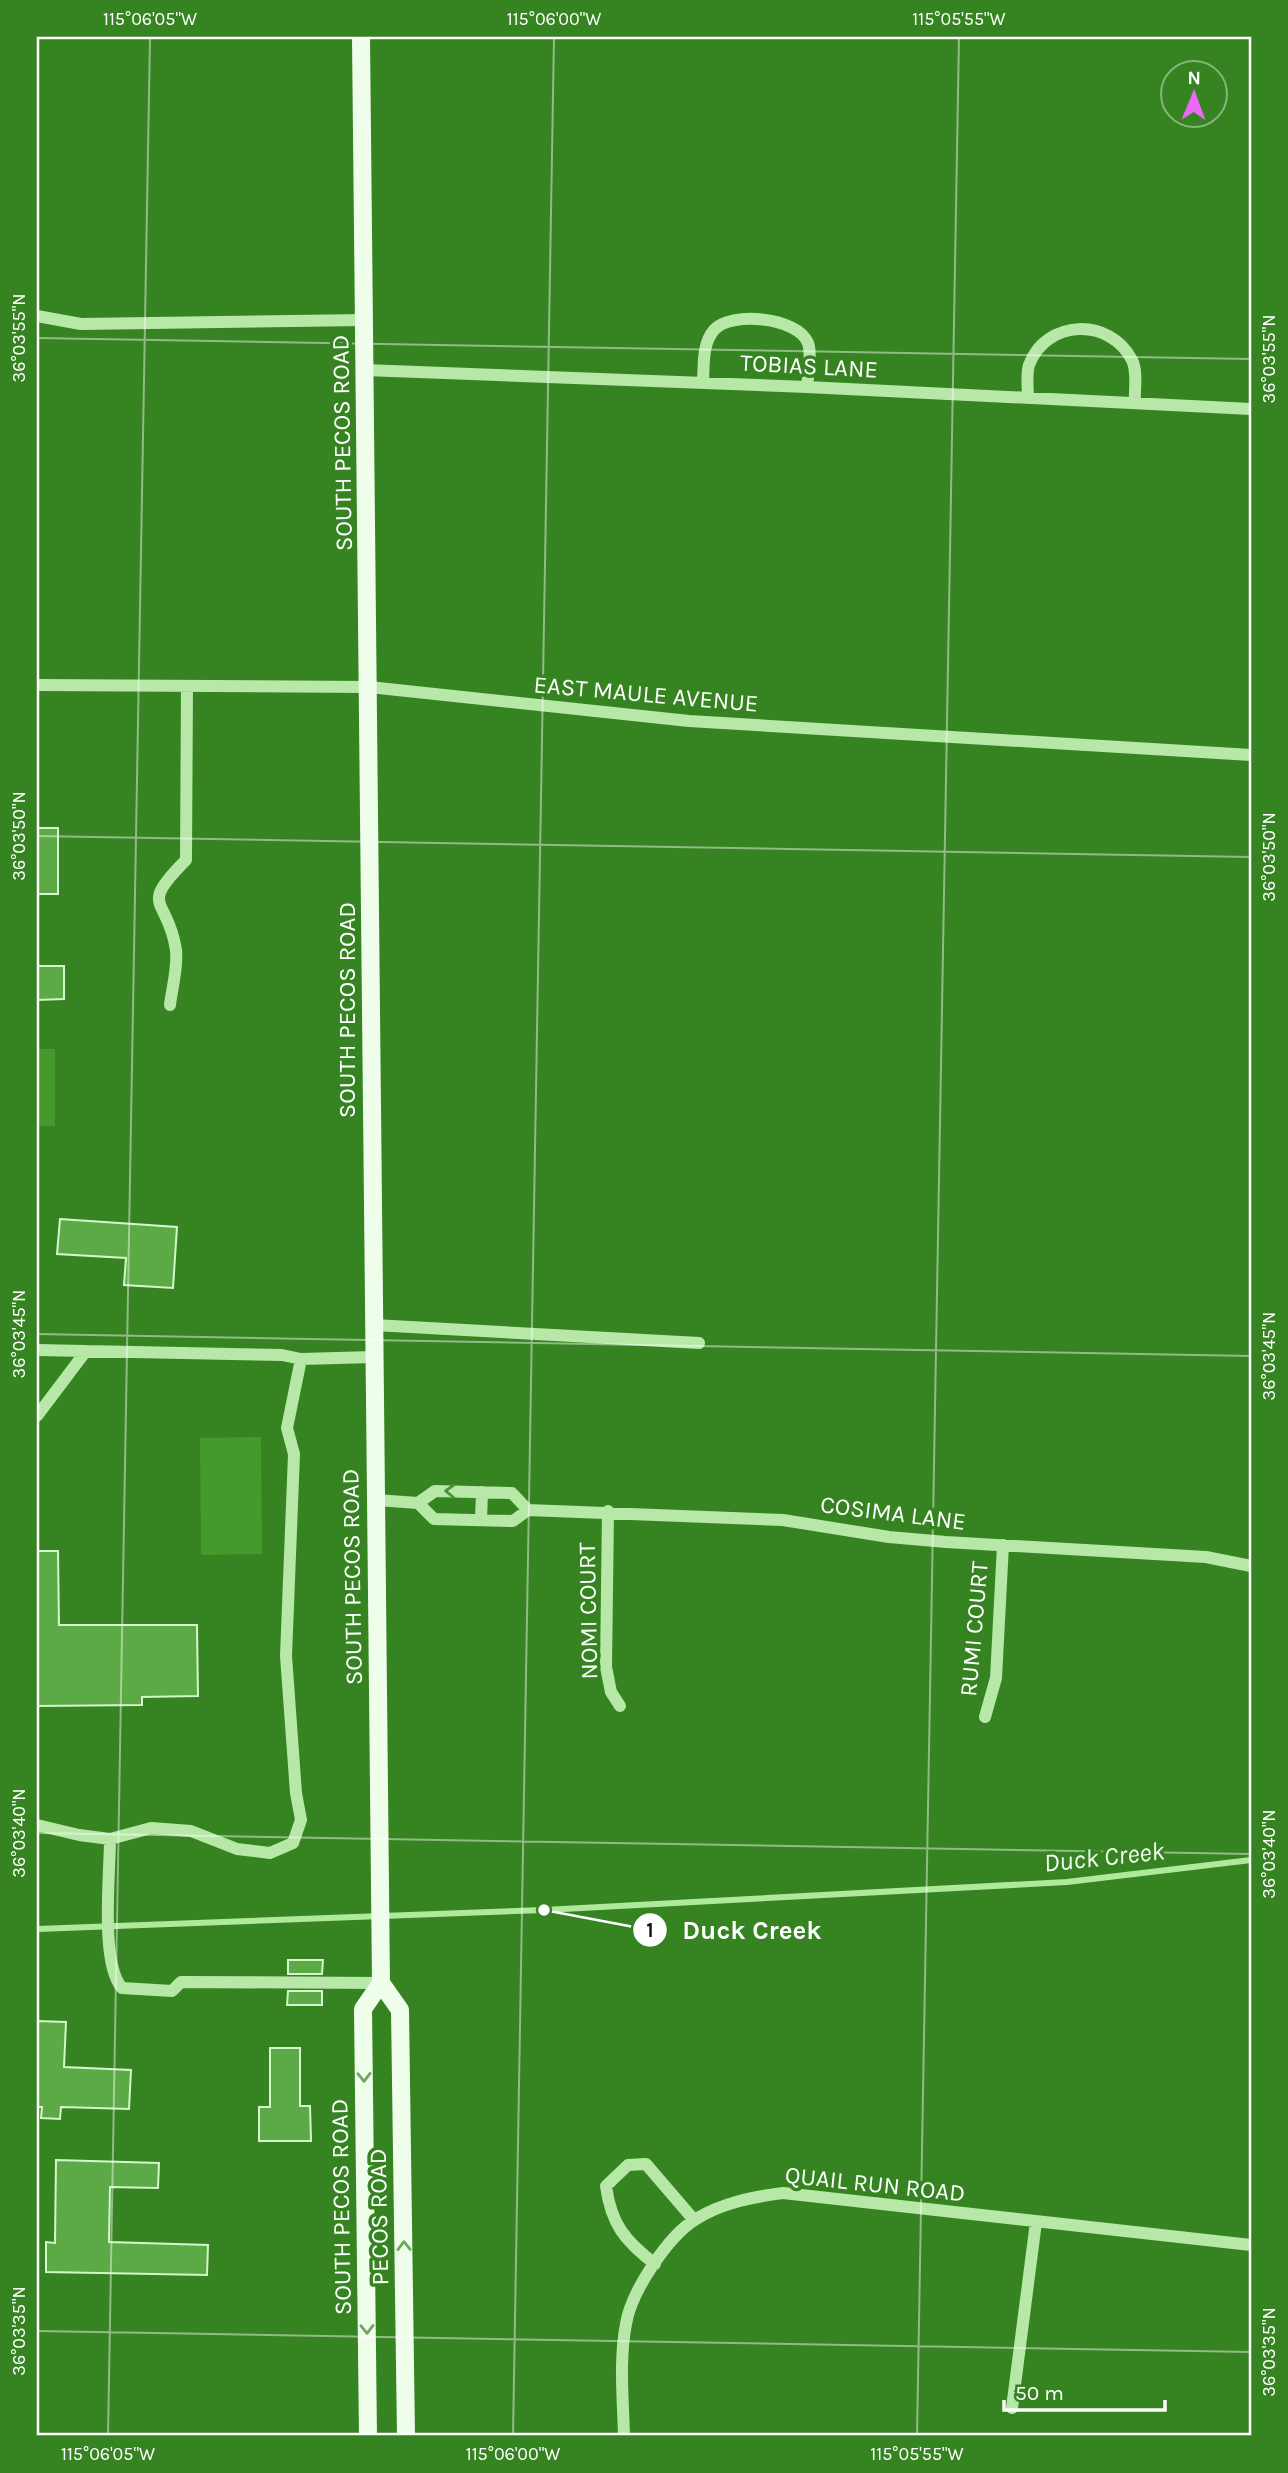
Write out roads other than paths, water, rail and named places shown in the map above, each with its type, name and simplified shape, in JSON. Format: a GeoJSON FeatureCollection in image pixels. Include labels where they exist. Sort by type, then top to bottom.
{"type":"FeatureCollection","features":[{"type":"Feature","properties":{"kind":"main road","name":"SOUTH PECOS ROAD"},"geometry":{"type":"LineString","coordinates":[[361,37],[381,1983],[363,2009],[368,2436]]}},
{"type":"Feature","properties":{"kind":"main road","name":"PECOS ROAD"},"geometry":{"type":"LineString","coordinates":[[381,1983],[400,2010],[406,2436]]}},
{"type":"Feature","properties":{"kind":"street"},"geometry":{"type":"LineString","coordinates":[[37,316],[81,324],[365,320]]}},
{"type":"Feature","properties":{"kind":"street"},"geometry":{"type":"LineString","coordinates":[[704,383],[706,345],[715,328],[731,319],[778,321],[799,331],[808,343],[807,387]]}},
{"type":"Feature","properties":{"kind":"street"},"geometry":{"type":"LineString","coordinates":[[1028,398],[1029,366],[1041,346],[1056,332],[1096,330],[1123,347],[1133,362],[1135,403]]}},
{"type":"Feature","properties":{"kind":"street","name":"TOBIAS LANE"},"geometry":{"type":"LineString","coordinates":[[365,370],[807,387],[1251,410]]}},
{"type":"Feature","properties":{"kind":"street","name":"EAST MAULE AVENUE"},"geometry":{"type":"LineString","coordinates":[[37,685],[369,687],[689,722],[1251,755]]}},
{"type":"Feature","properties":{"kind":"street"},"geometry":{"type":"LineString","coordinates":[[170,1005],[176,953],[157,898],[161,885],[186,860],[187,686]]}},
{"type":"Feature","properties":{"kind":"street"},"geometry":{"type":"LineString","coordinates":[[374,1325],[699,1343]]}},
{"type":"Feature","properties":{"kind":"street"},"geometry":{"type":"LineString","coordinates":[[37,1350],[282,1355],[301,1359],[374,1357]]}},
{"type":"Feature","properties":{"kind":"street"},"geometry":{"type":"LineString","coordinates":[[37,1416],[86,1352]]}},
{"type":"Feature","properties":{"kind":"street"},"geometry":{"type":"LineString","coordinates":[[37,1825],[110,1839],[150,1828],[191,1831],[237,1849],[270,1853],[293,1843],[301,1820],[296,1793],[286,1656],[294,1454],[287,1428],[301,1359]]}},
{"type":"Feature","properties":{"kind":"street","name":"COSIMA LANE"},"geometry":{"type":"LineString","coordinates":[[376,1500],[418,1503],[435,1491],[512,1493],[528,1510]]}},
{"type":"Feature","properties":{"kind":"street"},"geometry":{"type":"LineString","coordinates":[[481,1520],[482,1492]]}},
{"type":"Feature","properties":{"kind":"street","name":"COSIMA LANE"},"geometry":{"type":"LineString","coordinates":[[418,1503],[434,1519],[513,1521],[528,1510],[608,1511],[783,1520],[889,1537],[1206,1557],[1251,1566]]}},
{"type":"Feature","properties":{"kind":"street","name":"NOMI COURT"},"geometry":{"type":"LineString","coordinates":[[608,1511],[606,1667],[611,1692],[620,1706]]}},
{"type":"Feature","properties":{"kind":"street","name":"RUMI COURT"},"geometry":{"type":"LineString","coordinates":[[985,1717],[996,1678],[1003,1545]]}},
{"type":"Feature","properties":{"kind":"street"},"geometry":{"type":"LineString","coordinates":[[110,1839],[110,1949],[116,1981],[122,1988],[172,1991],[181,1982],[381,1983]]}},
{"type":"Feature","properties":{"kind":"street"},"geometry":{"type":"LineString","coordinates":[[655,2264],[634,2248],[609,2213],[606,2186],[628,2165],[646,2164],[694,2220]]}},
{"type":"Feature","properties":{"kind":"street","name":"QUAIL RUN ROAD"},"geometry":{"type":"LineString","coordinates":[[624,2436],[622,2350],[632,2297],[655,2264],[694,2220],[728,2204],[783,2193],[1251,2245]]}},
{"type":"Feature","properties":{"kind":"street"},"geometry":{"type":"LineString","coordinates":[[1012,2407],[1035,2222]]}},
{"type":"Feature","properties":{"kind":"waterway","name":"Duck Creek"},"geometry":{"type":"LineString","coordinates":[[37,1929],[544,1910],[1067,1882],[1251,1860]]}},
{"type":"Feature","properties":{"kind":"place","name":"Duck Creek"},"geometry":{"type":"Point","coordinates":[544,1910]}}]}
